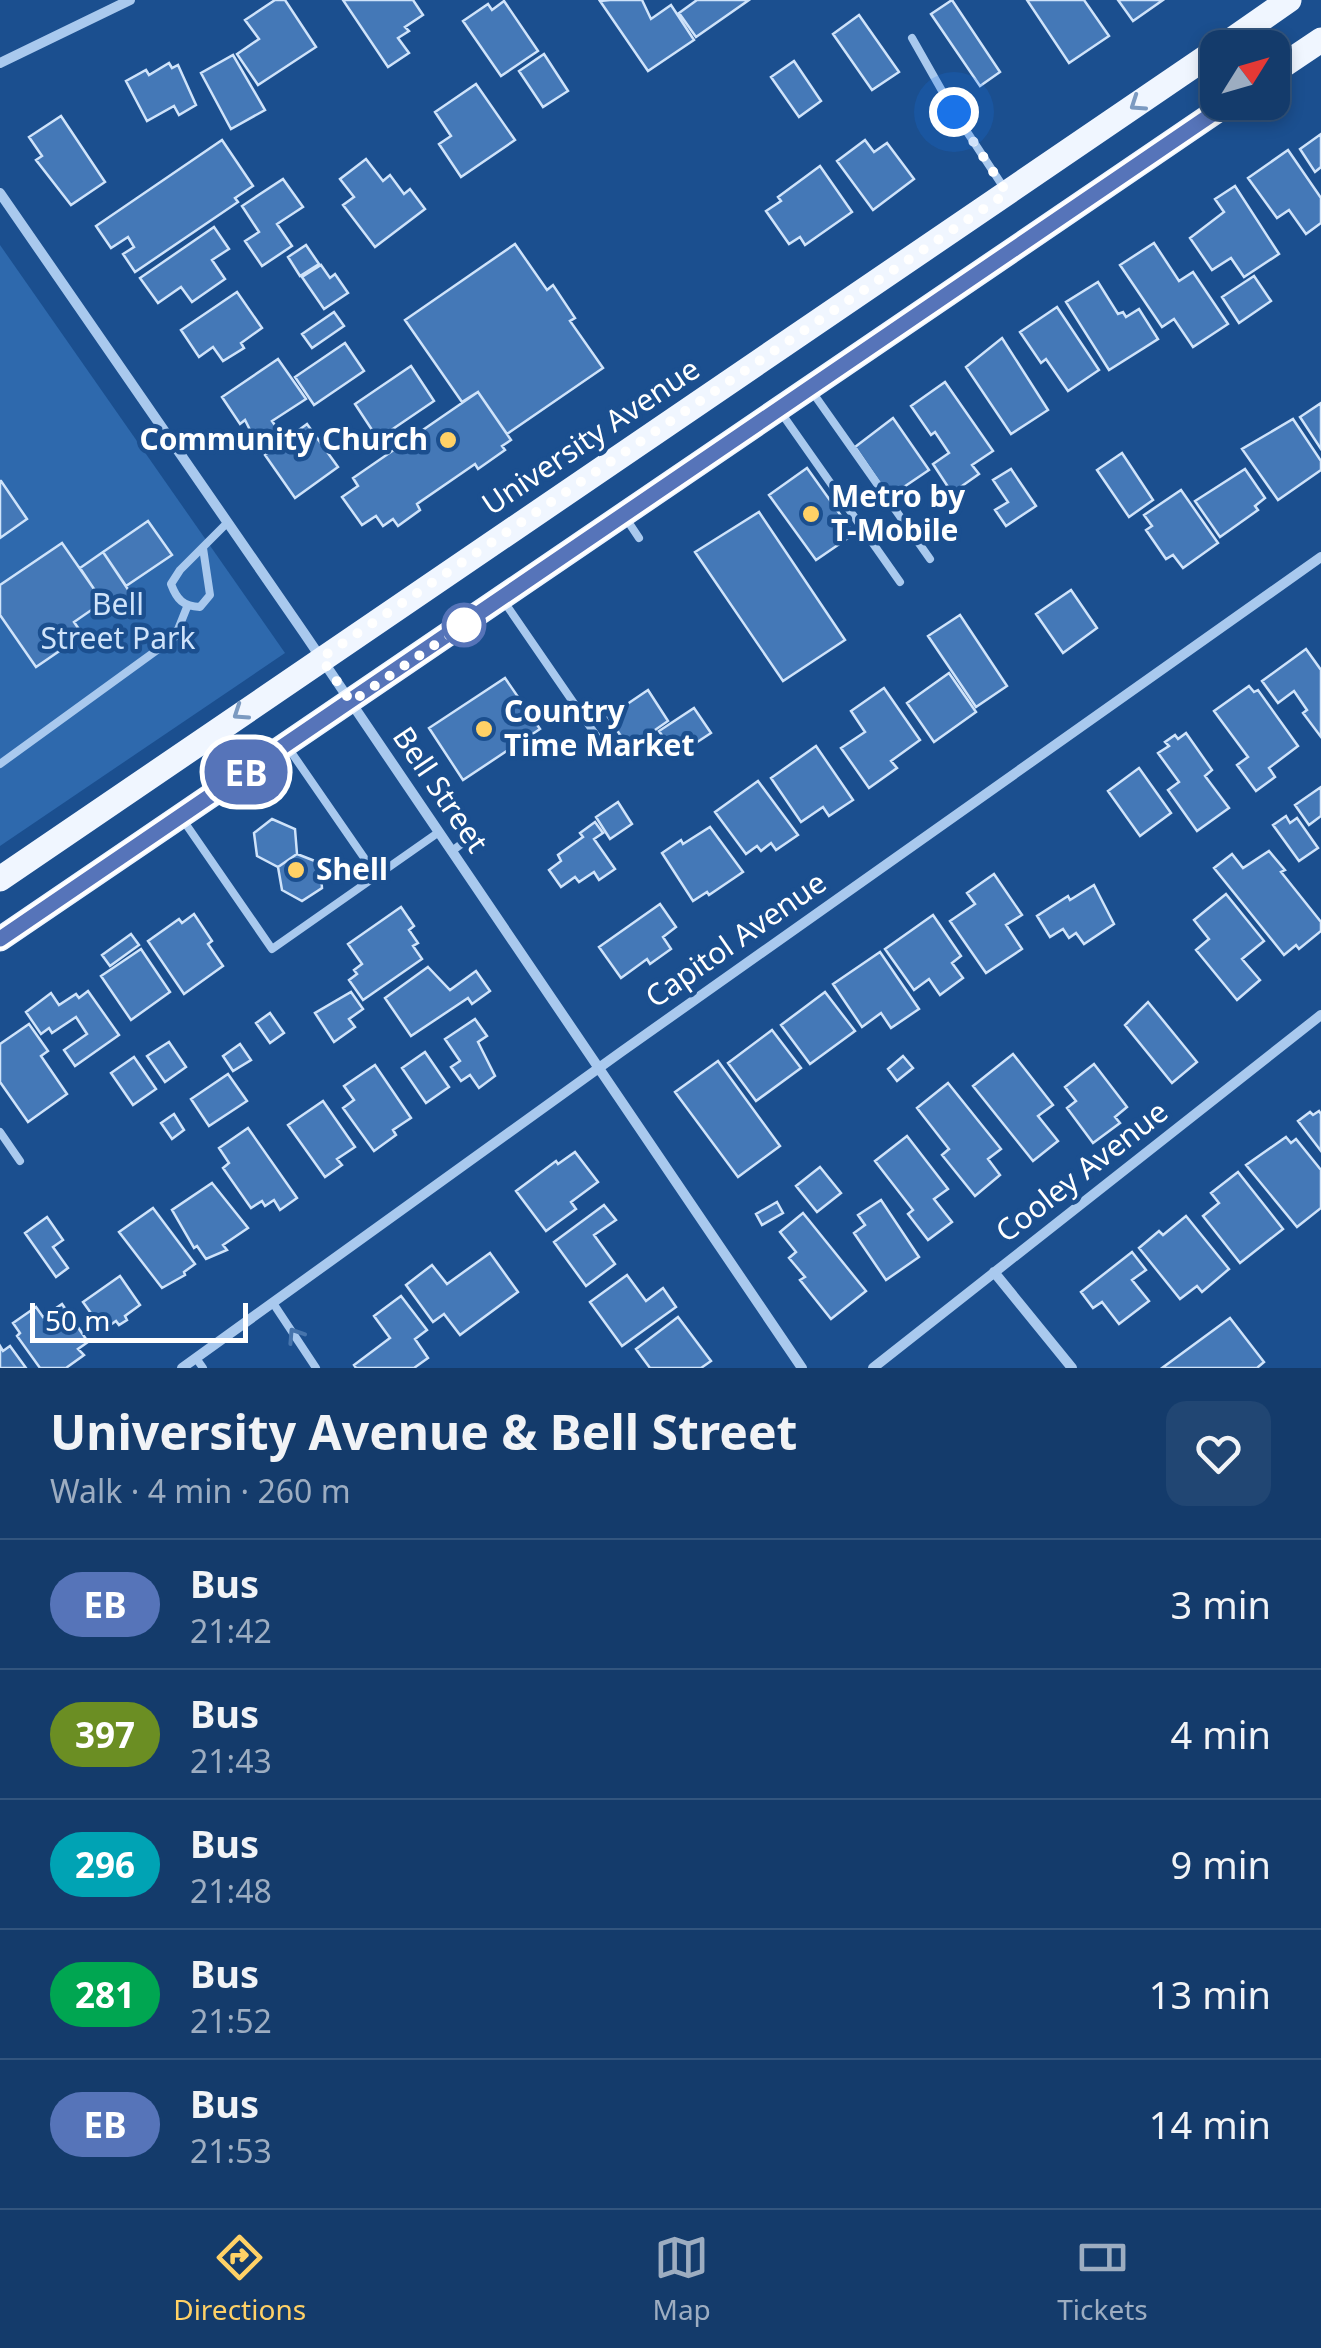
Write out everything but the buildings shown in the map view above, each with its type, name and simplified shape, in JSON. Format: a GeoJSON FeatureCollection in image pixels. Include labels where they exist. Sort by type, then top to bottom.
{"type":"FeatureCollection","features":[{"type":"Feature","properties":{"kind":"main road","name":"University Avenue"},"geometry":{"type":"LineString","coordinates":[[1245,30],[1289,0]]}},
{"type":"Feature","properties":{"kind":"main road"},"geometry":{"type":"LineString","coordinates":[[1290,61],[1321,40]]}},
{"type":"Feature","properties":{"kind":"main road","name":"University Avenue"},"geometry":{"type":"LineString","coordinates":[[0,879],[1200,60]]}},
{"type":"Feature","properties":{"kind":"main road"},"geometry":{"type":"LineString","coordinates":[[0,939],[1204,120]]}},
{"type":"Feature","properties":{"kind":"street"},"geometry":{"type":"LineString","coordinates":[[0,63],[130,0]]}},
{"type":"Feature","properties":{"kind":"street","name":"Bell Street"},"geometry":{"type":"LineString","coordinates":[[0,193],[802,1368]]}},
{"type":"Feature","properties":{"kind":"street","name":"Capitol Avenue"},"geometry":{"type":"LineString","coordinates":[[182,1368],[199,1363],[273,1303],[598,1068],[1321,557]]}},
{"type":"Feature","properties":{"kind":"street","name":"Cooley Avenue"},"geometry":{"type":"LineString","coordinates":[[873,1368],[1321,1015]]}},
{"type":"Feature","properties":{"kind":"street"},"geometry":{"type":"LineString","coordinates":[[994,1272],[1072,1368]]}},
{"type":"Feature","properties":{"kind":"lane"},"geometry":{"type":"LineString","coordinates":[[912,38],[1007,193]]}},
{"type":"Feature","properties":{"kind":"lane"},"geometry":{"type":"LineString","coordinates":[[810,390],[930,559]]}},
{"type":"Feature","properties":{"kind":"lane"},"geometry":{"type":"LineString","coordinates":[[779,410],[900,582]]}},
{"type":"Feature","properties":{"kind":"lane"},"geometry":{"type":"LineString","coordinates":[[624,516],[639,538]]}},
{"type":"Feature","properties":{"kind":"lane"},"geometry":{"type":"LineString","coordinates":[[203,548],[210,595],[200,607],[188,606],[176,598],[171,584],[203,548],[228,523]]}},
{"type":"Feature","properties":{"kind":"lane"},"geometry":{"type":"LineString","coordinates":[[502,600],[604,747]]}},
{"type":"Feature","properties":{"kind":"lane"},"geometry":{"type":"LineString","coordinates":[[0,764],[175,637],[188,606]]}},
{"type":"Feature","properties":{"kind":"lane"},"geometry":{"type":"LineString","coordinates":[[287,746],[376,875]]}},
{"type":"Feature","properties":{"kind":"lane"},"geometry":{"type":"LineString","coordinates":[[180,816],[272,949],[439,832]]}},
{"type":"Feature","properties":{"kind":"lane"},"geometry":{"type":"LineString","coordinates":[[452,851],[476,833]]}},
{"type":"Feature","properties":{"kind":"lane"},"geometry":{"type":"LineString","coordinates":[[0,1132],[20,1161]]}},
{"type":"Feature","properties":{"kind":"lane"},"geometry":{"type":"LineString","coordinates":[[273,1303],[316,1368]]}},
{"type":"Feature","properties":{"kind":"green space","name":"Bell Street Park"},"geometry":{"type":"Polygon","coordinates":[[[0,245],[285,653],[0,846],[0,245]]]}},
{"type":"Feature","properties":{"kind":"bus line","name":"EB"},"geometry":{"type":"LineString","coordinates":[[0,939],[1204,120]]}},
{"type":"Feature","properties":{"kind":"place","name":"Community Church"},"geometry":{"type":"Point","coordinates":[448,440]}},
{"type":"Feature","properties":{"kind":"place","name":"Metro by T-Mobile"},"geometry":{"type":"Point","coordinates":[811,514]}},
{"type":"Feature","properties":{"kind":"place","name":"Country Time Market"},"geometry":{"type":"Point","coordinates":[484,729]}},
{"type":"Feature","properties":{"kind":"place","name":"Shell"},"geometry":{"type":"Point","coordinates":[296,870]}},
{"type":"Feature","properties":{"kind":"route"},"geometry":{"type":"LineString","coordinates":[[464,625],[351,702],[321,658],[1007,193],[954,112]]}}]}
